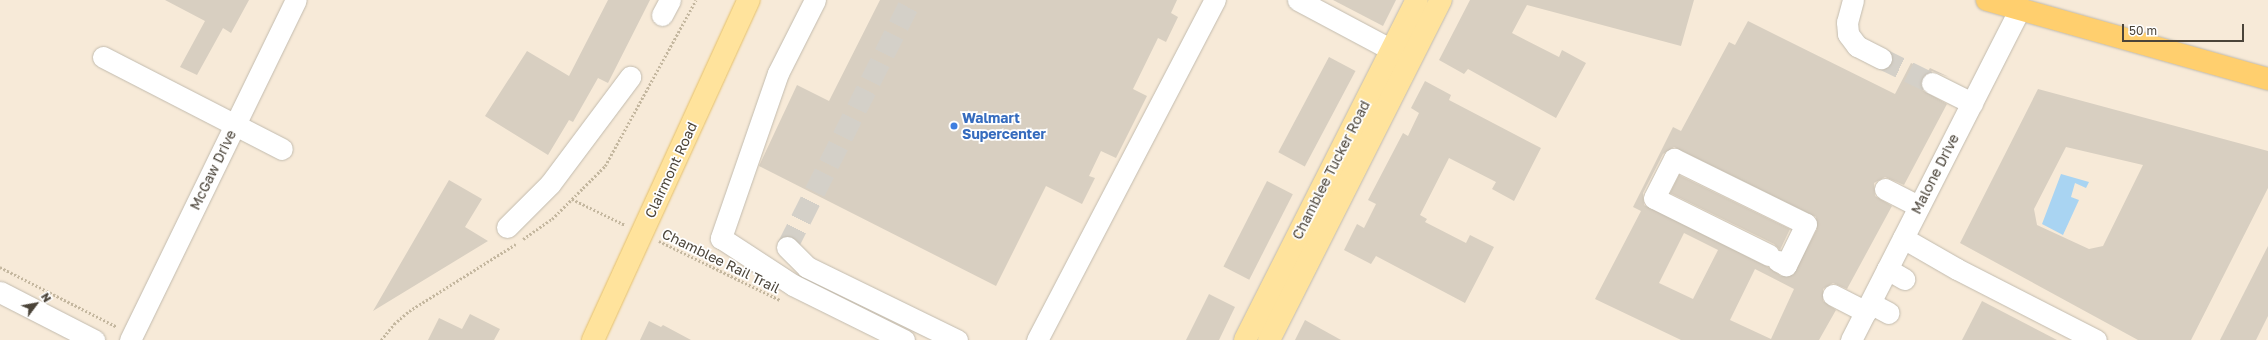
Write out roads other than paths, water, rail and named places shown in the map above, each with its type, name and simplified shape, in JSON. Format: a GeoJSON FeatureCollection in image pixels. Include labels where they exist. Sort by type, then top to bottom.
{"type":"FeatureCollection","features":[{"type":"Feature","properties":{"kind":"highway"},"geometry":{"type":"LineString","coordinates":[[1987,0],[2268,78]]}},
{"type":"Feature","properties":{"kind":"main road","name":"Clairmont Road"},"geometry":{"type":"LineString","coordinates":[[593,340],[749,0]]}},
{"type":"Feature","properties":{"kind":"main road","name":"Chamblee Tucker Road"},"geometry":{"type":"LineString","coordinates":[[1245,340],[1417,0]]}},
{"type":"Feature","properties":{"kind":"main road","name":"Chamblee Tucker Road"},"geometry":{"type":"LineString","coordinates":[[1269,340],[1441,0]]}},
{"type":"Feature","properties":{"kind":"street","name":"McGaw Drive"},"geometry":{"type":"LineString","coordinates":[[130,340],[296,0]]}},
{"type":"Feature","properties":{"kind":"street"},"geometry":{"type":"LineString","coordinates":[[815,0],[778,73],[721,238],[793,285],[904,340]]}},
{"type":"Feature","properties":{"kind":"street"},"geometry":{"type":"LineString","coordinates":[[1037,340],[1215,0]]}},
{"type":"Feature","properties":{"kind":"street"},"geometry":{"type":"LineString","coordinates":[[1298,0],[1392,50]]}},
{"type":"Feature","properties":{"kind":"street"},"geometry":{"type":"LineString","coordinates":[[1853,0],[1847,22],[1848,34],[1857,46],[1881,58]]}},
{"type":"Feature","properties":{"kind":"street","name":"Malone Drive"},"geometry":{"type":"LineString","coordinates":[[1851,340],[1868,308],[1896,274],[1903,238],[2020,8]]}},
{"type":"Feature","properties":{"kind":"street"},"geometry":{"type":"LineString","coordinates":[[103,57],[236,124],[282,149]]}},
{"type":"Feature","properties":{"kind":"street"},"geometry":{"type":"LineString","coordinates":[[507,228],[550,184],[630,77]]}},
{"type":"Feature","properties":{"kind":"street"},"geometry":{"type":"LineString","coordinates":[[1932,83],[1972,103]]}},
{"type":"Feature","properties":{"kind":"street"},"geometry":{"type":"LineString","coordinates":[[1674,159],[1806,224],[1786,265],[1773,258],[1654,198],[1674,159]]}},
{"type":"Feature","properties":{"kind":"street"},"geometry":{"type":"LineString","coordinates":[[1885,189],[1919,206]]}},
{"type":"Feature","properties":{"kind":"street"},"geometry":{"type":"LineString","coordinates":[[1903,238],[1956,269],[2096,340]]}},
{"type":"Feature","properties":{"kind":"street"},"geometry":{"type":"LineString","coordinates":[[787,247],[807,267],[957,340]]}},
{"type":"Feature","properties":{"kind":"street"},"geometry":{"type":"LineString","coordinates":[[0,292],[94,340]]}},
{"type":"Feature","properties":{"kind":"street"},"geometry":{"type":"LineString","coordinates":[[1832,295],[1868,308],[1889,313]]}},
{"type":"Feature","properties":{"kind":"water"},"geometry":{"type":"Polygon","coordinates":[[[2061,174],[2089,182],[2086,188],[2075,183],[2071,197],[2079,200],[2063,235],[2042,224],[2061,174]]]}},
{"type":"Feature","properties":{"kind":"tunnel"},"geometry":{"type":"LineString","coordinates":[[787,247],[911,0]]}},
{"type":"Feature","properties":{"kind":"tunnel"},"geometry":{"type":"LineString","coordinates":[[1881,58],[1932,83]]}},
{"type":"Feature","properties":{"kind":"place","name":"Walmart Supercenter"},"geometry":{"type":"Point","coordinates":[954,126]}}]}
